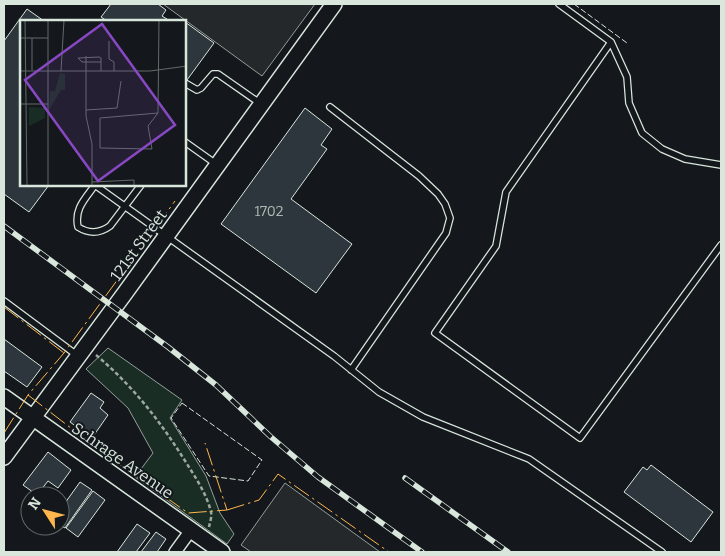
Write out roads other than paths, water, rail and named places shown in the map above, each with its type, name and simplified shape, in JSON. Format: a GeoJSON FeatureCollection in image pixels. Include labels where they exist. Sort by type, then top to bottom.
{"type":"FeatureCollection","features":[{"type":"Feature","properties":{"kind":"street","name":"121st Street"},"geometry":{"type":"LineString","coordinates":[[4,457],[167,236],[334,4]]}},
{"type":"Feature","properties":{"kind":"street","name":"Schrage Avenue"},"geometry":{"type":"LineString","coordinates":[[4,397],[222,552]]}},
{"type":"Feature","properties":{"kind":"street"},"geometry":{"type":"LineString","coordinates":[[175,552],[191,530]]}},
{"type":"Feature","properties":{"kind":"lane"},"geometry":{"type":"LineString","coordinates":[[559,4],[611,42],[627,77],[629,103],[642,133],[662,149],[685,159],[721,165]]}},
{"type":"Feature","properties":{"kind":"lane"},"geometry":{"type":"LineString","coordinates":[[611,42],[506,192],[496,246],[435,333],[580,438],[721,245]]}},
{"type":"Feature","properties":{"kind":"lane"},"geometry":{"type":"LineString","coordinates":[[186,84],[197,90],[213,74],[218,74],[261,104]]}},
{"type":"Feature","properties":{"kind":"lane"},"geometry":{"type":"LineString","coordinates":[[330,107],[438,194],[445,204],[450,218],[446,233],[351,370]]}},
{"type":"Feature","properties":{"kind":"lane"},"geometry":{"type":"LineString","coordinates":[[186,143],[218,165]]}},
{"type":"Feature","properties":{"kind":"lane"},"geometry":{"type":"LineString","coordinates":[[94,186],[78,208],[76,218],[78,227],[87,233],[104,230],[110,226],[140,186]]}},
{"type":"Feature","properties":{"kind":"lane"},"geometry":{"type":"LineString","coordinates":[[96,186],[351,370],[378,392],[423,417],[529,458],[662,552]]}},
{"type":"Feature","properties":{"kind":"lane"},"geometry":{"type":"LineString","coordinates":[[4,301],[78,356]]}},
{"type":"Feature","properties":{"kind":"railway"},"geometry":{"type":"LineString","coordinates":[[4,226],[168,347],[216,385],[271,437],[318,477],[422,552]]}},
{"type":"Feature","properties":{"kind":"railway"},"geometry":{"type":"LineString","coordinates":[[405,478],[508,552]]}}]}
